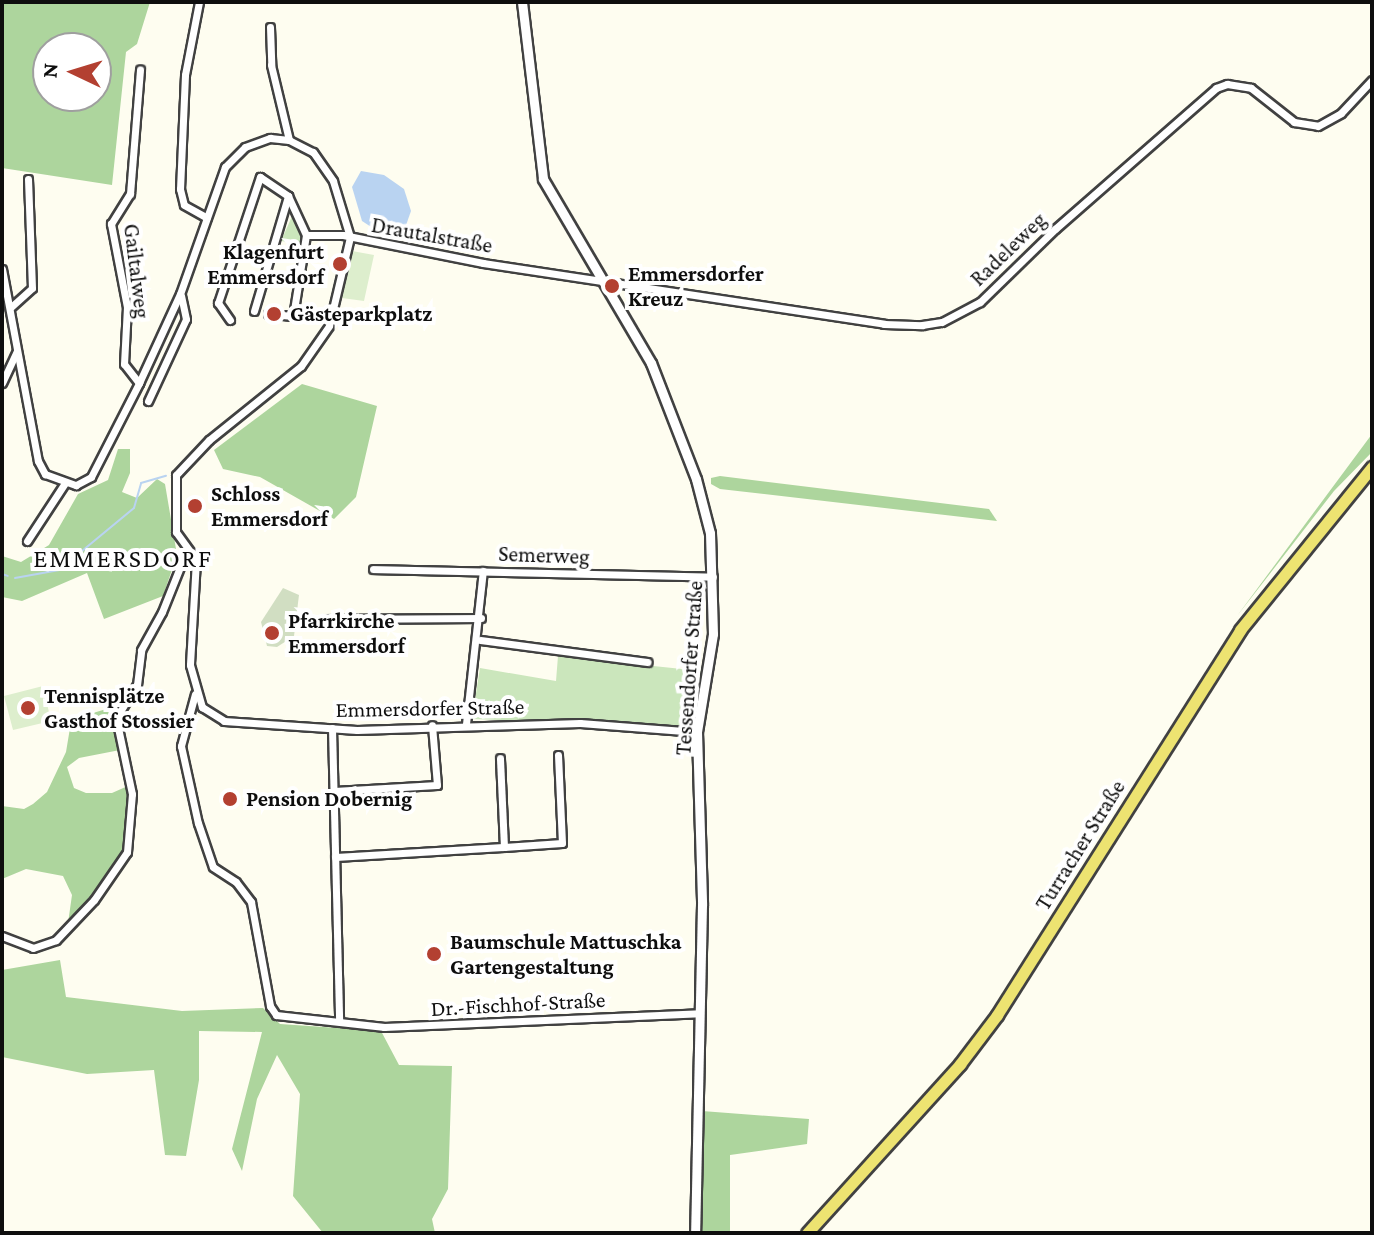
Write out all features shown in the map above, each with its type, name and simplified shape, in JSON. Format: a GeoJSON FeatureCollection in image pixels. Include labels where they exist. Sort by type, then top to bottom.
{"type":"FeatureCollection","features":[{"type":"Feature","properties":{"kind":"main road","name":"Turracher Straße"},"geometry":{"type":"LineString","coordinates":[[807,1233],[960,1064],[997,1015],[1240,630],[1372,467]]}},
{"type":"Feature","properties":{"kind":"street"},"geometry":{"type":"LineString","coordinates":[[199,2],[185,75],[180,189],[184,205],[207,218]]}},
{"type":"Feature","properties":{"kind":"street","name":"Tessendorfer Straße"},"geometry":{"type":"LineString","coordinates":[[522,2],[543,179],[597,278],[651,363],[696,479],[715,577],[713,634],[697,732],[700,1013],[695,1233]]}},
{"type":"Feature","properties":{"kind":"street"},"geometry":{"type":"LineString","coordinates":[[2,269],[38,461],[45,474],[76,485],[91,477],[139,383],[180,294],[220,178],[234,155],[257,141],[289,140],[271,65],[270,27]]}},
{"type":"Feature","properties":{"kind":"street","name":"Gailtalweg"},"geometry":{"type":"LineString","coordinates":[[139,383],[124,364],[127,307],[111,224],[130,194],[140,69]]}},
{"type":"Feature","properties":{"kind":"street","name":"Radeleweg"},"geometry":{"type":"LineString","coordinates":[[597,278],[884,324],[942,322],[1002,285],[1055,229],[1216,88],[1227,84],[1251,88],[1294,122],[1318,126],[1341,113],[1372,80]]}},
{"type":"Feature","properties":{"kind":"street","name":"Drautalstraße"},"geometry":{"type":"LineString","coordinates":[[289,140],[325,164],[350,237],[469,261],[597,278]]}},
{"type":"Feature","properties":{"kind":"street"},"geometry":{"type":"LineString","coordinates":[[230,320],[218,303],[260,177],[270,180],[288,196],[306,235],[293,316],[268,314]]}},
{"type":"Feature","properties":{"kind":"street"},"geometry":{"type":"LineString","coordinates":[[11,307],[32,288],[28,179]]}},
{"type":"Feature","properties":{"kind":"street"},"geometry":{"type":"LineString","coordinates":[[254,311],[288,196]]}},
{"type":"Feature","properties":{"kind":"street"},"geometry":{"type":"LineString","coordinates":[[210,716],[195,694],[190,665],[196,560],[186,552],[180,540],[176,475],[209,440],[301,366],[324,335],[350,237],[306,235]]}},
{"type":"Feature","properties":{"kind":"street"},"geometry":{"type":"LineString","coordinates":[[148,401],[186,319],[180,294]]}},
{"type":"Feature","properties":{"kind":"street"},"geometry":{"type":"LineString","coordinates":[[2,383],[18,349]]}},
{"type":"Feature","properties":{"kind":"street"},"geometry":{"type":"LineString","coordinates":[[27,541],[65,483]]}},
{"type":"Feature","properties":{"kind":"street"},"geometry":{"type":"LineString","coordinates":[[2,936],[33,948],[56,940],[94,900],[127,852],[132,794],[116,718],[137,685],[141,650],[159,621],[186,552]]}},
{"type":"Feature","properties":{"kind":"street","name":"Semerweg"},"geometry":{"type":"LineString","coordinates":[[373,569],[715,577]]}},
{"type":"Feature","properties":{"kind":"street"},"geometry":{"type":"LineString","coordinates":[[466,724],[480,640],[483,571]]}},
{"type":"Feature","properties":{"kind":"street"},"geometry":{"type":"LineString","coordinates":[[329,619],[481,618]]}},
{"type":"Feature","properties":{"kind":"street"},"geometry":{"type":"LineString","coordinates":[[480,640],[648,662]]}},
{"type":"Feature","properties":{"kind":"street","name":"Dr.-Fischhof-Straße"},"geometry":{"type":"LineString","coordinates":[[195,694],[181,746],[198,823],[213,867],[236,882],[251,902],[270,1006],[286,1019],[384,1027],[700,1013]]}},
{"type":"Feature","properties":{"kind":"street","name":"Emmersdorfer Straße"},"geometry":{"type":"LineString","coordinates":[[189,718],[210,716],[229,722],[332,728],[580,723],[697,732]]}},
{"type":"Feature","properties":{"kind":"street"},"geometry":{"type":"LineString","coordinates":[[334,791],[437,785],[432,725]]}},
{"type":"Feature","properties":{"kind":"street"},"geometry":{"type":"LineString","coordinates":[[332,728],[339,1021]]}},
{"type":"Feature","properties":{"kind":"street"},"geometry":{"type":"LineString","coordinates":[[335,857],[562,843],[558,755]]}},
{"type":"Feature","properties":{"kind":"street"},"geometry":{"type":"LineString","coordinates":[[500,758],[504,847]]}},
{"type":"Feature","properties":{"kind":"green space"},"geometry":{"type":"Polygon","coordinates":[[[2,2],[150,2],[137,44],[126,52],[112,185],[2,168],[2,2]]]}},
{"type":"Feature","properties":{"kind":"green space"},"geometry":{"type":"Polygon","coordinates":[[[293,214],[300,228],[303,244],[281,241],[293,214]]]}},
{"type":"Feature","properties":{"kind":"green space"},"geometry":{"type":"Polygon","coordinates":[[[352,251],[374,255],[364,301],[342,298],[352,251]]]}},
{"type":"Feature","properties":{"kind":"green space"},"geometry":{"type":"Polygon","coordinates":[[[302,384],[377,406],[356,497],[334,519],[260,477],[223,469],[214,450],[302,384]]]}},
{"type":"Feature","properties":{"kind":"green space"},"geometry":{"type":"Polygon","coordinates":[[[1372,434],[1372,452],[1334,491],[1237,616],[1372,434]]]}},
{"type":"Feature","properties":{"kind":"green space"},"geometry":{"type":"Polygon","coordinates":[[[118,449],[130,449],[130,473],[122,492],[137,498],[157,479],[165,484],[177,555],[163,596],[104,619],[87,573],[22,601],[2,597],[2,556],[21,562],[49,545],[78,494],[108,480],[118,449]]]}},
{"type":"Feature","properties":{"kind":"green space"},"geometry":{"type":"Polygon","coordinates":[[[720,476],[989,509],[997,521],[720,489],[711,484],[711,478],[720,476]]]}},
{"type":"Feature","properties":{"kind":"green space"},"geometry":{"type":"Polygon","coordinates":[[[283,588],[299,595],[294,636],[277,647],[267,646],[261,622],[283,588]]]}},
{"type":"Feature","properties":{"kind":"green space"},"geometry":{"type":"Polygon","coordinates":[[[558,656],[701,671],[689,721],[681,726],[472,719],[480,668],[556,681],[558,656]]]}},
{"type":"Feature","properties":{"kind":"green space","name":"Tennisplätze Gasthof Stossier"},"geometry":{"type":"Polygon","coordinates":[[[43,686],[51,721],[13,730],[4,696],[43,686]]]}},
{"type":"Feature","properties":{"kind":"green space"},"geometry":{"type":"Polygon","coordinates":[[[123,704],[117,727],[120,750],[79,758],[67,767],[74,788],[86,793],[112,793],[130,785],[125,857],[68,923],[72,895],[63,876],[26,869],[2,879],[2,806],[24,809],[33,804],[47,792],[66,752],[70,728],[93,713],[123,704]]]}},
{"type":"Feature","properties":{"kind":"green space"},"geometry":{"type":"Polygon","coordinates":[[[60,960],[66,997],[182,1011],[263,1008],[280,1024],[381,1031],[399,1065],[452,1066],[448,1189],[432,1219],[435,1233],[323,1233],[293,1196],[300,1094],[277,1055],[257,1099],[242,1171],[232,1149],[262,1032],[199,1031],[199,1080],[186,1156],[165,1155],[154,1070],[87,1074],[2,1057],[2,970],[60,960]]]}},
{"type":"Feature","properties":{"kind":"green space"},"geometry":{"type":"Polygon","coordinates":[[[702,1111],[809,1119],[807,1144],[730,1155],[730,1233],[701,1233],[702,1111]]]}},
{"type":"Feature","properties":{"kind":"water"},"geometry":{"type":"Polygon","coordinates":[[[361,171],[384,175],[404,189],[411,211],[405,228],[382,234],[362,221],[352,187],[361,171]]]}},
{"type":"Feature","properties":{"kind":"waterway"},"geometry":{"type":"LineString","coordinates":[[15,578],[59,570],[134,508],[141,483],[166,476]]}},
{"type":"Feature","properties":{"kind":"waterway"},"geometry":{"type":"LineString","coordinates":[[2,574],[8,576]]}},
{"type":"Feature","properties":{"kind":"place","name":"Klagenfurt Emmersdorf"},"geometry":{"type":"Point","coordinates":[340,264]}},
{"type":"Feature","properties":{"kind":"place","name":"Emmersdorfer Kreuz"},"geometry":{"type":"Point","coordinates":[612,286]}},
{"type":"Feature","properties":{"kind":"place","name":"Gästeparkplatz"},"geometry":{"type":"Point","coordinates":[274,314]}},
{"type":"Feature","properties":{"kind":"place","name":"Schloss Emmersdorf"},"geometry":{"type":"Point","coordinates":[195,506]}},
{"type":"Feature","properties":{"kind":"place","name":"Pfarrkirche Emmersdorf"},"geometry":{"type":"Point","coordinates":[272,633]}},
{"type":"Feature","properties":{"kind":"place","name":"Tennisplätze Gasthof Stossier"},"geometry":{"type":"Point","coordinates":[28,708]}},
{"type":"Feature","properties":{"kind":"place","name":"Pension Dobernig"},"geometry":{"type":"Point","coordinates":[230,799]}},
{"type":"Feature","properties":{"kind":"place","name":"Baumschule Mattuschka Gartengestaltung"},"geometry":{"type":"Point","coordinates":[434,954]}},
{"type":"Feature","properties":{"kind":"district","name":"EMMERSDORF"},"geometry":{"type":"Point","coordinates":[123,559]}}]}
